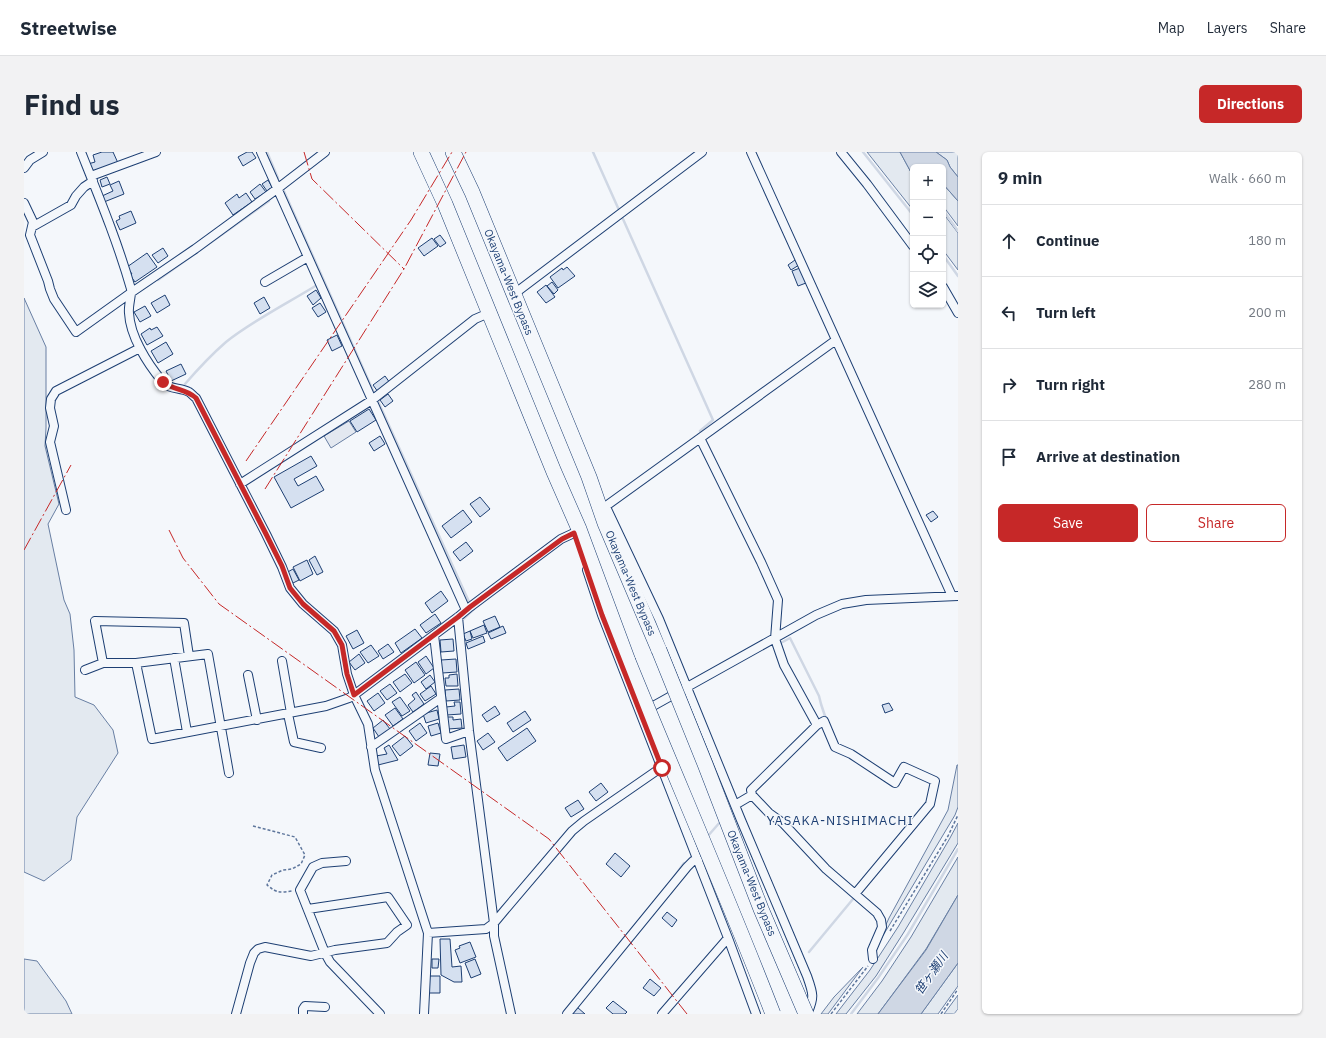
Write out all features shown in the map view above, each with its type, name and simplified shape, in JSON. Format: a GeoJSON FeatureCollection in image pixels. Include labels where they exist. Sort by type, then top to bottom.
{"type":"FeatureCollection","features":[{"type":"Feature","properties":{"kind":"highway"},"geometry":{"type":"LineString","coordinates":[[421,152],[445,204],[554,472],[579,529],[628,661],[738,924],[773,1014]]}},
{"type":"Feature","properties":{"kind":"highway","name":"Okayama-West Bypass"},"geometry":{"type":"LineString","coordinates":[[453,152],[472,192],[589,477],[605,523],[708,771],[761,909],[807,1014]]}},
{"type":"Feature","properties":{"kind":"street"},"geometry":{"type":"LineString","coordinates":[[24,168],[27,160],[43,152]]}},
{"type":"Feature","properties":{"kind":"street"},"geometry":{"type":"LineString","coordinates":[[81,152],[92,178],[132,292],[128,304],[128,315],[132,332],[140,348],[163,382],[170,388],[189,392],[196,398],[282,566],[290,588],[303,604],[334,631],[342,645],[347,674],[354,695],[368,724],[375,770],[428,933],[424,1014]]}},
{"type":"Feature","properties":{"kind":"street"},"geometry":{"type":"LineString","coordinates":[[32,227],[71,204],[92,178],[156,152]]}},
{"type":"Feature","properties":{"kind":"street"},"geometry":{"type":"LineString","coordinates":[[261,152],[308,257],[375,398],[469,607]]}},
{"type":"Feature","properties":{"kind":"street"},"geometry":{"type":"LineString","coordinates":[[24,203],[33,222],[30,235],[54,299],[76,332],[195,249],[325,152]]}},
{"type":"Feature","properties":{"kind":"street"},"geometry":{"type":"LineString","coordinates":[[514,294],[702,152]]}},
{"type":"Feature","properties":{"kind":"street"},"geometry":{"type":"LineString","coordinates":[[640,713],[816,615],[842,604],[866,600],[955,596],[836,340],[751,152]]}},
{"type":"Feature","properties":{"kind":"street"},"geometry":{"type":"LineString","coordinates":[[841,152],[910,242]]}},
{"type":"Feature","properties":{"kind":"street"},"geometry":{"type":"LineString","coordinates":[[265,282],[308,257]]}},
{"type":"Feature","properties":{"kind":"street"},"geometry":{"type":"LineString","coordinates":[[946,292],[957,309]]}},
{"type":"Feature","properties":{"kind":"street"},"geometry":{"type":"LineString","coordinates":[[240,484],[375,398],[475,319],[489,313]]}},
{"type":"Feature","properties":{"kind":"street"},"geometry":{"type":"LineString","coordinates":[[606,506],[836,340]]}},
{"type":"Feature","properties":{"kind":"street"},"geometry":{"type":"LineString","coordinates":[[66,510],[50,442],[54,426],[50,408],[51,399],[56,391],[140,348]]}},
{"type":"Feature","properties":{"kind":"street"},"geometry":{"type":"LineString","coordinates":[[700,438],[778,600],[775,639],[784,665],[817,725]]}},
{"type":"Feature","properties":{"kind":"street"},"geometry":{"type":"LineString","coordinates":[[554,472],[602,615],[698,860],[756,1014]]}},
{"type":"Feature","properties":{"kind":"street"},"geometry":{"type":"LineString","coordinates":[[589,477],[606,506],[628,556],[659,619],[813,992],[812,1004],[807,1014]]}},
{"type":"Feature","properties":{"kind":"street"},"geometry":{"type":"LineString","coordinates":[[136,663],[152,739],[326,706],[354,695],[458,617],[469,607],[562,539],[574,533]]}},
{"type":"Feature","properties":{"kind":"street"},"geometry":{"type":"LineString","coordinates":[[458,617],[467,732],[494,922],[494,936],[511,1014]]}},
{"type":"Feature","properties":{"kind":"street"},"geometry":{"type":"LineString","coordinates":[[103,663],[95,621],[184,623],[189,656]]}},
{"type":"Feature","properties":{"kind":"street"},"geometry":{"type":"LineString","coordinates":[[434,635],[446,739],[467,732]]}},
{"type":"Feature","properties":{"kind":"street"},"geometry":{"type":"LineString","coordinates":[[85,670],[103,663],[136,663],[208,654],[229,773]]}},
{"type":"Feature","properties":{"kind":"street"},"geometry":{"type":"LineString","coordinates":[[174,658],[187,732]]}},
{"type":"Feature","properties":{"kind":"street"},"geometry":{"type":"LineString","coordinates":[[282,661],[294,742],[321,748]]}},
{"type":"Feature","properties":{"kind":"street"},"geometry":{"type":"LineString","coordinates":[[248,675],[257,720]]}},
{"type":"Feature","properties":{"kind":"street"},"geometry":{"type":"LineString","coordinates":[[371,747],[441,698]]}},
{"type":"Feature","properties":{"kind":"street"},"geometry":{"type":"LineString","coordinates":[[855,894],[930,804],[935,781],[904,767],[894,783],[851,754],[835,747],[824,721],[817,725],[750,790],[752,795],[770,813],[783,823],[826,869],[877,913],[881,920],[882,927],[872,950],[873,959]]}},
{"type":"Feature","properties":{"kind":"street"},"geometry":{"type":"LineString","coordinates":[[428,933],[486,929],[494,922],[572,832],[584,821],[662,768]]}},
{"type":"Feature","properties":{"kind":"street"},"geometry":{"type":"LineString","coordinates":[[735,805],[752,795]]}},
{"type":"Feature","properties":{"kind":"street"},"geometry":{"type":"LineString","coordinates":[[567,1014],[687,867],[693,861],[698,860]]}},
{"type":"Feature","properties":{"kind":"street"},"geometry":{"type":"LineString","coordinates":[[346,861],[322,863],[313,867],[300,890],[330,962],[380,1014]]}},
{"type":"Feature","properties":{"kind":"street"},"geometry":{"type":"LineString","coordinates":[[236,1014],[250,963],[254,953],[258,949],[265,947],[311,956],[335,950],[387,943],[397,932],[407,925],[388,897],[308,909]]}},
{"type":"Feature","properties":{"kind":"street"},"geometry":{"type":"LineString","coordinates":[[662,1014],[728,938]]}},
{"type":"Feature","properties":{"kind":"street"},"geometry":{"type":"LineString","coordinates":[[303,1014],[303,1009],[305,1006],[325,1007]]}},
{"type":"Feature","properties":{"kind":"path"},"geometry":{"type":"LineString","coordinates":[[887,935],[948,836],[958,815]]}},
{"type":"Feature","properties":{"kind":"path"},"geometry":{"type":"LineString","coordinates":[[253,826],[295,837],[305,855],[300,864],[292,869],[283,870],[272,874],[266,885],[274,891],[280,892],[300,890]]}},
{"type":"Feature","properties":{"kind":"path"},"geometry":{"type":"LineString","coordinates":[[831,1014],[873,959]]}},
{"type":"Feature","properties":{"kind":"path"},"geometry":{"type":"LineString","coordinates":[[941,1014],[958,989]]}},
{"type":"Feature","properties":{"kind":"shaded area"},"geometry":{"type":"Polygon","coordinates":[[[867,152],[900,152],[910,170],[910,206],[867,152]]]}},
{"type":"Feature","properties":{"kind":"shaded area"},"geometry":{"type":"Polygon","coordinates":[[[936,152],[958,152],[958,177],[950,167],[947,160],[936,152]]]}},
{"type":"Feature","properties":{"kind":"shaded area"},"geometry":{"type":"Polygon","coordinates":[[[946,187],[958,201],[958,226],[946,210],[946,187]]]}},
{"type":"Feature","properties":{"kind":"shaded area"},"geometry":{"type":"Polygon","coordinates":[[[946,217],[958,233],[958,270],[946,254],[946,217]]]}},
{"type":"Feature","properties":{"kind":"shaded area"},"geometry":{"type":"Polygon","coordinates":[[[24,298],[46,347],[45,446],[59,504],[48,524],[64,600],[70,614],[74,650],[75,697],[94,705],[113,730],[118,753],[77,817],[71,860],[44,881],[24,872],[24,298]]]}},
{"type":"Feature","properties":{"kind":"shaded area"},"geometry":{"type":"Polygon","coordinates":[[[349,421],[356,432],[331,448],[324,436],[349,421]]]}},
{"type":"Feature","properties":{"kind":"shaded area"},"geometry":{"type":"Polygon","coordinates":[[[957,765],[958,807],[955,815],[875,949],[889,918],[948,810],[957,765]]]}},
{"type":"Feature","properties":{"kind":"shaded area"},"geometry":{"type":"Polygon","coordinates":[[[958,823],[958,843],[876,976],[846,1014],[836,1014],[870,970],[898,927],[958,823]]]}},
{"type":"Feature","properties":{"kind":"shaded area"},"geometry":{"type":"Polygon","coordinates":[[[958,857],[958,895],[926,949],[878,1014],[857,1014],[882,981],[911,937],[958,857]]]}},
{"type":"Feature","properties":{"kind":"shaded area"},"geometry":{"type":"Polygon","coordinates":[[[24,959],[37,961],[66,1001],[72,1014],[24,1014],[24,959]]]}},
{"type":"Feature","properties":{"kind":"shaded area"},"geometry":{"type":"Polygon","coordinates":[[[958,963],[958,986],[938,1014],[921,1014],[958,963]]]}},
{"type":"Feature","properties":{"kind":"shaded area"},"geometry":{"type":"Polygon","coordinates":[[[863,967],[828,1014],[821,1014],[834,997],[863,967]]]}},
{"type":"Feature","properties":{"kind":"shaded area"},"geometry":{"type":"Polygon","coordinates":[[[958,995],[958,1009],[954,1014],[944,1014],[958,995]]]}},
{"type":"Feature","properties":{"kind":"water"},"geometry":{"type":"Polygon","coordinates":[[[900,152],[936,152],[947,160],[950,167],[958,177],[958,201],[946,187],[946,164],[910,164],[910,170],[900,152]]]}},
{"type":"Feature","properties":{"kind":"water","name":"笹ヶ瀬川"},"geometry":{"type":"Polygon","coordinates":[[[958,895],[958,963],[921,1014],[878,1014],[926,950],[958,895]]]}},
{"type":"Feature","properties":{"kind":"building"},"geometry":{"type":"Polygon","coordinates":[[[102,152],[113,152],[118,163],[92,173],[88,164],[95,162],[93,155],[102,152]]]}},
{"type":"Feature","properties":{"kind":"building"},"geometry":{"type":"Polygon","coordinates":[[[247,152],[252,152],[256,158],[243,166],[238,157],[247,152]]]}},
{"type":"Feature","properties":{"kind":"building"},"geometry":{"type":"Polygon","coordinates":[[[107,177],[110,184],[102,187],[100,180],[107,177]]]}},
{"type":"Feature","properties":{"kind":"building"},"geometry":{"type":"Polygon","coordinates":[[[268,180],[272,187],[267,191],[262,184],[268,180]]]}},
{"type":"Feature","properties":{"kind":"building"},"geometry":{"type":"Polygon","coordinates":[[[119,181],[124,194],[104,202],[102,196],[113,191],[110,185],[119,181]]]}},
{"type":"Feature","properties":{"kind":"building"},"geometry":{"type":"Polygon","coordinates":[[[260,184],[266,192],[255,199],[250,192],[260,184]]]}},
{"type":"Feature","properties":{"kind":"building"},"geometry":{"type":"Polygon","coordinates":[[[246,193],[252,202],[233,215],[225,203],[237,194],[239,198],[246,193]]]}},
{"type":"Feature","properties":{"kind":"building"},"geometry":{"type":"Polygon","coordinates":[[[131,211],[136,223],[120,230],[116,221],[120,219],[119,216],[131,211]]]}},
{"type":"Feature","properties":{"kind":"building"},"geometry":{"type":"Polygon","coordinates":[[[440,235],[446,243],[440,247],[434,239],[440,235]]]}},
{"type":"Feature","properties":{"kind":"building"},"geometry":{"type":"Polygon","coordinates":[[[432,238],[438,246],[424,256],[418,248],[432,238]]]}},
{"type":"Feature","properties":{"kind":"building"},"geometry":{"type":"Polygon","coordinates":[[[163,248],[168,256],[158,263],[152,255],[163,248]]]}},
{"type":"Feature","properties":{"kind":"building"},"geometry":{"type":"Polygon","coordinates":[[[147,253],[157,267],[135,282],[127,267],[147,253]]]}},
{"type":"Feature","properties":{"kind":"building"},"geometry":{"type":"Polygon","coordinates":[[[795,260],[799,265],[791,270],[788,265],[795,260]]]}},
{"type":"Feature","properties":{"kind":"building"},"geometry":{"type":"Polygon","coordinates":[[[567,267],[575,276],[558,288],[550,277],[562,268],[563,270],[567,267]]]}},
{"type":"Feature","properties":{"kind":"building"},"geometry":{"type":"Polygon","coordinates":[[[800,268],[806,283],[798,286],[792,271],[800,268]]]}},
{"type":"Feature","properties":{"kind":"building"},"geometry":{"type":"Polygon","coordinates":[[[552,282],[558,290],[554,294],[547,286],[552,282]]]}},
{"type":"Feature","properties":{"kind":"building"},"geometry":{"type":"Polygon","coordinates":[[[546,285],[555,297],[546,303],[537,292],[546,285]]]}},
{"type":"Feature","properties":{"kind":"building"},"geometry":{"type":"Polygon","coordinates":[[[316,290],[321,298],[313,305],[307,296],[316,290]]]}},
{"type":"Feature","properties":{"kind":"building"},"geometry":{"type":"Polygon","coordinates":[[[165,295],[170,305],[157,313],[151,303],[165,295]]]}},
{"type":"Feature","properties":{"kind":"building"},"geometry":{"type":"Polygon","coordinates":[[[264,297],[270,308],[260,314],[254,303],[264,297]]]}},
{"type":"Feature","properties":{"kind":"building"},"geometry":{"type":"Polygon","coordinates":[[[320,303],[326,312],[318,317],[312,308],[320,303]]]}},
{"type":"Feature","properties":{"kind":"building"},"geometry":{"type":"Polygon","coordinates":[[[145,306],[151,316],[140,322],[134,312],[145,306]]]}},
{"type":"Feature","properties":{"kind":"building"},"geometry":{"type":"Polygon","coordinates":[[[157,327],[163,336],[147,345],[141,334],[150,328],[151,330],[157,327]]]}},
{"type":"Feature","properties":{"kind":"building"},"geometry":{"type":"Polygon","coordinates":[[[337,335],[342,346],[332,351],[327,340],[337,335]]]}},
{"type":"Feature","properties":{"kind":"building"},"geometry":{"type":"Polygon","coordinates":[[[166,342],[173,354],[158,363],[151,351],[166,342]]]}},
{"type":"Feature","properties":{"kind":"building"},"geometry":{"type":"Polygon","coordinates":[[[181,364],[186,374],[171,381],[166,371],[181,364]]]}},
{"type":"Feature","properties":{"kind":"building"},"geometry":{"type":"Polygon","coordinates":[[[385,376],[390,383],[378,392],[373,385],[385,376]]]}},
{"type":"Feature","properties":{"kind":"building"},"geometry":{"type":"Polygon","coordinates":[[[388,394],[393,401],[385,407],[380,400],[388,394]]]}},
{"type":"Feature","properties":{"kind":"building"},"geometry":{"type":"Polygon","coordinates":[[[369,409],[376,420],[357,432],[350,421],[369,409]]]}},
{"type":"Feature","properties":{"kind":"building"},"geometry":{"type":"Polygon","coordinates":[[[380,436],[385,444],[374,451],[369,443],[380,436]]]}},
{"type":"Feature","properties":{"kind":"building"},"geometry":{"type":"Polygon","coordinates":[[[311,456],[317,466],[294,479],[298,486],[316,476],[324,490],[291,508],[274,477],[311,456]]]}},
{"type":"Feature","properties":{"kind":"building"},"geometry":{"type":"Polygon","coordinates":[[[480,497],[490,509],[480,517],[470,504],[480,497]]]}},
{"type":"Feature","properties":{"kind":"building"},"geometry":{"type":"Polygon","coordinates":[[[463,510],[472,522],[451,538],[442,526],[463,510]]]}},
{"type":"Feature","properties":{"kind":"building"},"geometry":{"type":"Polygon","coordinates":[[[933,511],[938,517],[931,522],[926,515],[933,511]]]}},
{"type":"Feature","properties":{"kind":"building"},"geometry":{"type":"Polygon","coordinates":[[[466,542],[473,551],[460,561],[453,552],[466,542]]]}},
{"type":"Feature","properties":{"kind":"building"},"geometry":{"type":"Polygon","coordinates":[[[315,556],[323,572],[317,575],[309,560],[315,556]]]}},
{"type":"Feature","properties":{"kind":"building"},"geometry":{"type":"Polygon","coordinates":[[[307,560],[313,574],[300,581],[293,567],[307,560]]]}},
{"type":"Feature","properties":{"kind":"building"},"geometry":{"type":"Polygon","coordinates":[[[293,569],[299,580],[291,584],[286,573],[293,569]]]}},
{"type":"Feature","properties":{"kind":"building"},"geometry":{"type":"Polygon","coordinates":[[[441,591],[448,601],[432,613],[425,603],[441,591]]]}},
{"type":"Feature","properties":{"kind":"building"},"geometry":{"type":"Polygon","coordinates":[[[435,614],[441,623],[426,633],[420,625],[435,614]]]}},
{"type":"Feature","properties":{"kind":"building"},"geometry":{"type":"Polygon","coordinates":[[[495,616],[500,627],[488,632],[483,621],[495,616]]]}},
{"type":"Feature","properties":{"kind":"building"},"geometry":{"type":"Polygon","coordinates":[[[484,625],[487,633],[473,638],[470,631],[484,625]]]}},
{"type":"Feature","properties":{"kind":"building"},"geometry":{"type":"Polygon","coordinates":[[[503,626],[506,633],[491,639],[488,633],[503,626]]]}},
{"type":"Feature","properties":{"kind":"building"},"geometry":{"type":"Polygon","coordinates":[[[415,629],[422,638],[401,653],[395,643],[415,629]]]}},
{"type":"Feature","properties":{"kind":"building"},"geometry":{"type":"Polygon","coordinates":[[[357,630],[364,643],[353,649],[346,636],[357,630]]]}},
{"type":"Feature","properties":{"kind":"building"},"geometry":{"type":"Polygon","coordinates":[[[470,631],[472,639],[466,641],[463,634],[470,631]]]}},
{"type":"Feature","properties":{"kind":"building"},"geometry":{"type":"Polygon","coordinates":[[[483,636],[485,642],[468,649],[466,643],[483,636]]]}},
{"type":"Feature","properties":{"kind":"building"},"geometry":{"type":"Polygon","coordinates":[[[453,639],[454,651],[441,652],[440,640],[453,639]]]}},
{"type":"Feature","properties":{"kind":"building"},"geometry":{"type":"Polygon","coordinates":[[[388,644],[394,652],[383,659],[378,651],[388,644]]]}},
{"type":"Feature","properties":{"kind":"building"},"geometry":{"type":"Polygon","coordinates":[[[371,645],[379,656],[368,663],[360,652],[371,645]]]}},
{"type":"Feature","properties":{"kind":"building"},"geometry":{"type":"Polygon","coordinates":[[[359,654],[365,663],[355,670],[349,662],[359,654]]]}},
{"type":"Feature","properties":{"kind":"building"},"geometry":{"type":"Polygon","coordinates":[[[426,656],[434,668],[426,674],[418,662],[426,656]]]}},
{"type":"Feature","properties":{"kind":"building"},"geometry":{"type":"Polygon","coordinates":[[[456,659],[457,672],[442,673],[441,660],[456,659]]]}},
{"type":"Feature","properties":{"kind":"building"},"geometry":{"type":"Polygon","coordinates":[[[416,662],[425,675],[414,683],[405,670],[416,662]]]}},
{"type":"Feature","properties":{"kind":"building"},"geometry":{"type":"Polygon","coordinates":[[[405,674],[412,683],[400,692],[393,682],[405,674]]]}},
{"type":"Feature","properties":{"kind":"building"},"geometry":{"type":"Polygon","coordinates":[[[457,674],[458,686],[446,686],[445,678],[449,678],[449,675],[457,674]]]}},
{"type":"Feature","properties":{"kind":"building"},"geometry":{"type":"Polygon","coordinates":[[[430,675],[435,682],[426,689],[421,682],[430,675]]]}},
{"type":"Feature","properties":{"kind":"building"},"geometry":{"type":"Polygon","coordinates":[[[390,684],[397,693],[387,700],[380,691],[390,684]]]}},
{"type":"Feature","properties":{"kind":"building"},"geometry":{"type":"Polygon","coordinates":[[[431,686],[436,694],[425,701],[420,694],[431,686]]]}},
{"type":"Feature","properties":{"kind":"building"},"geometry":{"type":"Polygon","coordinates":[[[459,689],[460,700],[446,701],[445,690],[459,689]]]}},
{"type":"Feature","properties":{"kind":"building"},"geometry":{"type":"Polygon","coordinates":[[[416,692],[424,704],[413,712],[408,705],[415,699],[412,695],[416,692]]]}},
{"type":"Feature","properties":{"kind":"building"},"geometry":{"type":"Polygon","coordinates":[[[378,693],[385,703],[374,711],[367,701],[378,693]]]}},
{"type":"Feature","properties":{"kind":"building"},"geometry":{"type":"Polygon","coordinates":[[[400,697],[410,711],[402,716],[392,702],[400,697]]]}},
{"type":"Feature","properties":{"kind":"building"},"geometry":{"type":"Polygon","coordinates":[[[454,702],[460,702],[461,714],[447,715],[446,707],[455,706],[454,702]]]}},
{"type":"Feature","properties":{"kind":"building"},"geometry":{"type":"Polygon","coordinates":[[[889,703],[893,710],[885,713],[882,705],[889,703]]]}},
{"type":"Feature","properties":{"kind":"building"},"geometry":{"type":"Polygon","coordinates":[[[495,706],[500,714],[487,722],[482,715],[495,706]]]}},
{"type":"Feature","properties":{"kind":"building"},"geometry":{"type":"Polygon","coordinates":[[[395,708],[403,719],[393,726],[385,715],[395,708]]]}},
{"type":"Feature","properties":{"kind":"building"},"geometry":{"type":"Polygon","coordinates":[[[437,710],[439,719],[426,723],[423,714],[437,710]]]}},
{"type":"Feature","properties":{"kind":"building"},"geometry":{"type":"Polygon","coordinates":[[[525,711],[531,720],[513,732],[507,723],[525,711]]]}},
{"type":"Feature","properties":{"kind":"building"},"geometry":{"type":"Polygon","coordinates":[[[447,717],[453,717],[453,720],[461,719],[462,728],[448,729],[447,717]]]}},
{"type":"Feature","properties":{"kind":"building"},"geometry":{"type":"Polygon","coordinates":[[[383,720],[390,729],[379,737],[373,728],[383,720]]]}},
{"type":"Feature","properties":{"kind":"building"},"geometry":{"type":"Polygon","coordinates":[[[420,723],[427,733],[416,741],[409,731],[420,723]]]}},
{"type":"Feature","properties":{"kind":"building"},"geometry":{"type":"Polygon","coordinates":[[[438,723],[441,733],[431,736],[428,726],[438,723]]]}},
{"type":"Feature","properties":{"kind":"building"},"geometry":{"type":"Polygon","coordinates":[[[527,728],[536,741],[507,761],[498,748],[527,728]]]}},
{"type":"Feature","properties":{"kind":"building"},"geometry":{"type":"Polygon","coordinates":[[[488,733],[495,742],[483,750],[477,741],[488,733]]]}},
{"type":"Feature","properties":{"kind":"building"},"geometry":{"type":"Polygon","coordinates":[[[405,736],[413,746],[400,756],[392,746],[405,736]]]}},
{"type":"Feature","properties":{"kind":"building"},"geometry":{"type":"Polygon","coordinates":[[[389,745],[398,760],[378,765],[376,756],[387,754],[384,748],[389,745]]]}},
{"type":"Feature","properties":{"kind":"building"},"geometry":{"type":"Polygon","coordinates":[[[464,745],[466,757],[453,759],[451,747],[464,745]]]}},
{"type":"Feature","properties":{"kind":"building"},"geometry":{"type":"Polygon","coordinates":[[[430,753],[440,754],[438,766],[428,765],[430,753]]]}},
{"type":"Feature","properties":{"kind":"building"},"geometry":{"type":"Polygon","coordinates":[[[601,783],[608,792],[596,801],[589,792],[601,783]]]}},
{"type":"Feature","properties":{"kind":"building"},"geometry":{"type":"Polygon","coordinates":[[[578,800],[584,809],[571,817],[565,808],[578,800]]]}},
{"type":"Feature","properties":{"kind":"building"},"geometry":{"type":"Polygon","coordinates":[[[615,853],[630,866],[621,877],[606,864],[615,853]]]}},
{"type":"Feature","properties":{"kind":"building"},"geometry":{"type":"Polygon","coordinates":[[[667,912],[677,920],[672,927],[662,918],[667,912]]]}},
{"type":"Feature","properties":{"kind":"building"},"geometry":{"type":"Polygon","coordinates":[[[440,939],[450,939],[452,967],[461,966],[462,982],[454,982],[441,975],[440,939]]]}},
{"type":"Feature","properties":{"kind":"building"},"geometry":{"type":"Polygon","coordinates":[[[470,942],[476,957],[460,963],[455,950],[460,948],[459,946],[470,942]]]}},
{"type":"Feature","properties":{"kind":"building"},"geometry":{"type":"Polygon","coordinates":[[[432,959],[439,959],[438,968],[432,968],[432,959]]]}},
{"type":"Feature","properties":{"kind":"building"},"geometry":{"type":"Polygon","coordinates":[[[475,959],[481,974],[471,978],[465,963],[475,959]]]}},
{"type":"Feature","properties":{"kind":"building"},"geometry":{"type":"Polygon","coordinates":[[[429,976],[440,976],[440,993],[429,993],[429,976]]]}},
{"type":"Feature","properties":{"kind":"building"},"geometry":{"type":"Polygon","coordinates":[[[650,979],[661,988],[654,996],[643,988],[650,979]]]}},
{"type":"Feature","properties":{"kind":"building"},"geometry":{"type":"Polygon","coordinates":[[[613,1001],[627,1012],[625,1014],[613,1014],[606,1008],[613,1001]]]}},
{"type":"Feature","properties":{"kind":"building"},"geometry":{"type":"Polygon","coordinates":[[[577,1007],[585,1014],[573,1014],[572,1013],[577,1007]]]}},
{"type":"Feature","properties":{"kind":"waterway"},"geometry":{"type":"LineString","coordinates":[[267,152],[278,178]]}},
{"type":"Feature","properties":{"kind":"waterway"},"geometry":{"type":"LineString","coordinates":[[593,152],[713,420],[700,431]]}},
{"type":"Feature","properties":{"kind":"waterway"},"geometry":{"type":"LineString","coordinates":[[863,152],[910,211]]}},
{"type":"Feature","properties":{"kind":"waterway"},"geometry":{"type":"LineString","coordinates":[[283,189],[375,395]]}},
{"type":"Feature","properties":{"kind":"waterway"},"geometry":{"type":"LineString","coordinates":[[158,280],[269,201]]}},
{"type":"Feature","properties":{"kind":"waterway"},"geometry":{"type":"LineString","coordinates":[[946,214],[958,231]]}},
{"type":"Feature","properties":{"kind":"waterway"},"geometry":{"type":"LineString","coordinates":[[946,259],[958,276]]}},
{"type":"Feature","properties":{"kind":"waterway"},"geometry":{"type":"LineString","coordinates":[[185,384],[215,352],[236,334],[317,285]]}},
{"type":"Feature","properties":{"kind":"waterway"},"geometry":{"type":"LineString","coordinates":[[377,399],[470,604]]}},
{"type":"Feature","properties":{"kind":"waterway"},"geometry":{"type":"LineString","coordinates":[[461,621],[474,609]]}},
{"type":"Feature","properties":{"kind":"waterway"},"geometry":{"type":"LineString","coordinates":[[779,644],[790,638],[819,696],[826,719]]}},
{"type":"Feature","properties":{"kind":"waterway"},"geometry":{"type":"LineString","coordinates":[[707,837],[721,821]]}},
{"type":"Feature","properties":{"kind":"waterway"},"geometry":{"type":"LineString","coordinates":[[851,1014],[908,934],[958,849]]}},
{"type":"Feature","properties":{"kind":"waterway"},"geometry":{"type":"LineString","coordinates":[[674,877],[684,863]]}},
{"type":"Feature","properties":{"kind":"waterway"},"geometry":{"type":"LineString","coordinates":[[809,952],[853,899]]}},
{"type":"Feature","properties":{"kind":"power"},"geometry":{"type":"LineString","coordinates":[[304,152],[312,179],[404,269]]}},
{"type":"Feature","properties":{"kind":"power"},"geometry":{"type":"LineString","coordinates":[[246,461],[411,220],[452,152]]}},
{"type":"Feature","properties":{"kind":"power"},"geometry":{"type":"LineString","coordinates":[[265,489],[404,269],[466,152]]}},
{"type":"Feature","properties":{"kind":"power"},"geometry":{"type":"LineString","coordinates":[[24,550],[71,465]]}},
{"type":"Feature","properties":{"kind":"power"},"geometry":{"type":"LineString","coordinates":[[169,530],[183,558],[219,604],[549,839],[687,1014]]}},
{"type":"Feature","properties":{"kind":"district","name":"YASAKA-NISHIMACHI"},"geometry":{"type":"Point","coordinates":[840,820]}},
{"type":"Feature","properties":{"kind":"route"},"geometry":{"type":"LineString","coordinates":[[163,382],[170,388],[189,392],[196,398],[282,566],[290,588],[303,604],[334,631],[342,645],[347,674],[354,695],[562,539],[574,533],[602,615],[662,768]]}}]}
